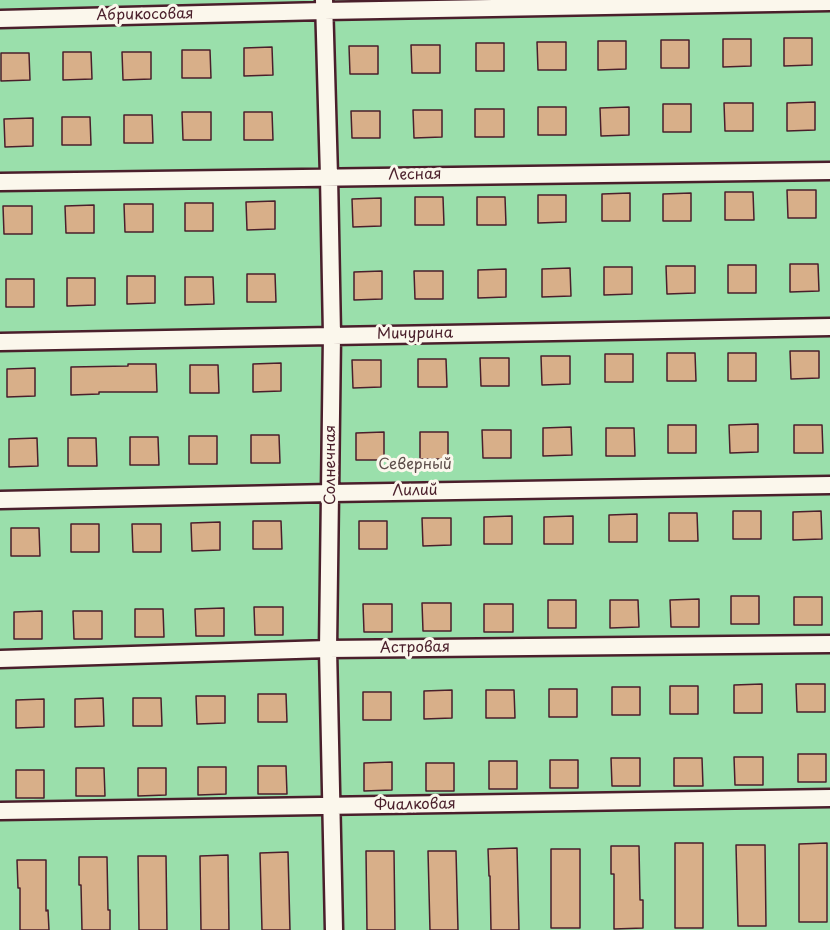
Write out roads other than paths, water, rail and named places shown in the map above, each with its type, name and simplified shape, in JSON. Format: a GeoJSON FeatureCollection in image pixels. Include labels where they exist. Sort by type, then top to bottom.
{"type":"FeatureCollection","features":[{"type":"Feature","properties":{"kind":"street","name":"Абрикосовая"},"geometry":{"type":"LineString","coordinates":[[0,19],[324,5],[830,2]]}},
{"type":"Feature","properties":{"kind":"street","name":"Солнечная"},"geometry":{"type":"LineString","coordinates":[[324,5],[332,335],[328,650],[334,930]]}},
{"type":"Feature","properties":{"kind":"street","name":"Лесная"},"geometry":{"type":"LineString","coordinates":[[0,182],[830,171]]}},
{"type":"Feature","properties":{"kind":"street","name":"Мичурина"},"geometry":{"type":"LineString","coordinates":[[0,342],[830,327]]}},
{"type":"Feature","properties":{"kind":"street","name":"Лилий"},"geometry":{"type":"LineString","coordinates":[[0,500],[830,484]]}},
{"type":"Feature","properties":{"kind":"street","name":"Астровая"},"geometry":{"type":"LineString","coordinates":[[0,659],[328,650],[830,644]]}},
{"type":"Feature","properties":{"kind":"street","name":"Фиалковая"},"geometry":{"type":"LineString","coordinates":[[0,812],[830,798]]}},
{"type":"Feature","properties":{"kind":"park label","name":"Северный"},"geometry":{"type":"Point","coordinates":[415,465]}}]}
